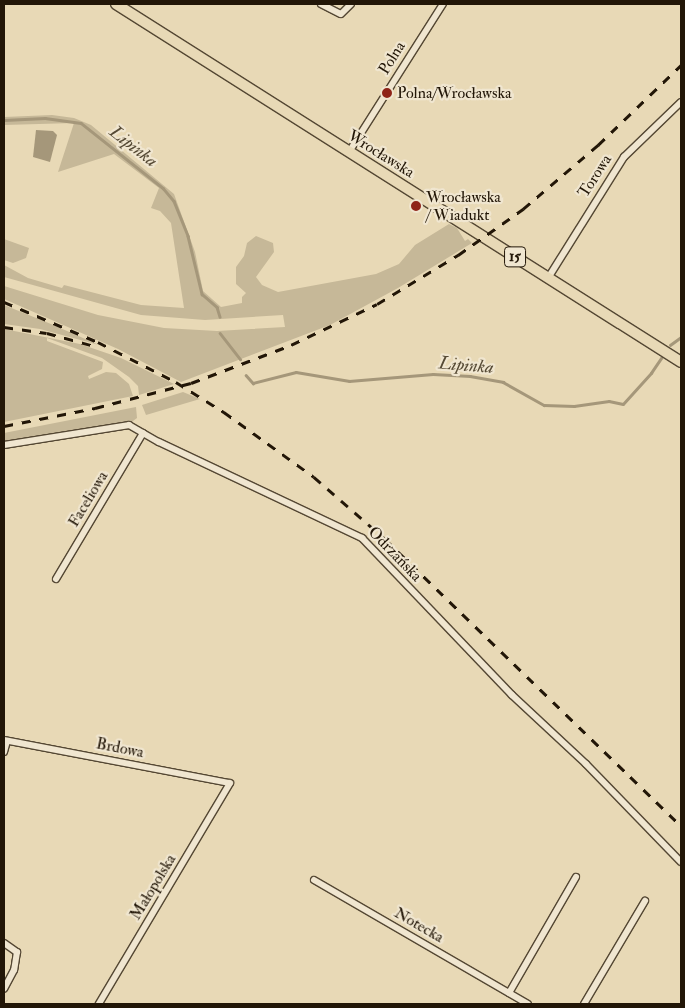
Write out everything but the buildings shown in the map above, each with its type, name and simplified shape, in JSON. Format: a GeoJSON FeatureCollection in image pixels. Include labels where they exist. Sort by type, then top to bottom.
{"type":"FeatureCollection","features":[{"type":"Feature","properties":{"kind":"main road","name":"Wrocławska"},"geometry":{"type":"LineString","coordinates":[[116,4],[681,362]]}},
{"type":"Feature","properties":{"kind":"street"},"geometry":{"type":"LineString","coordinates":[[321,4],[341,14],[351,4]]}},
{"type":"Feature","properties":{"kind":"street","name":"Polna"},"geometry":{"type":"LineString","coordinates":[[349,152],[442,4]]}},
{"type":"Feature","properties":{"kind":"street","name":"Torowa"},"geometry":{"type":"LineString","coordinates":[[548,278],[624,157],[681,102]]}},
{"type":"Feature","properties":{"kind":"street","name":"Odrzańska"},"geometry":{"type":"LineString","coordinates":[[4,445],[51,439],[115,424],[129,425],[362,538],[512,695],[586,764],[681,862]]}},
{"type":"Feature","properties":{"kind":"street","name":"Faceliowa"},"geometry":{"type":"LineString","coordinates":[[56,579],[143,433]]}},
{"type":"Feature","properties":{"kind":"street"},"geometry":{"type":"LineString","coordinates":[[4,752],[5,740]]}},
{"type":"Feature","properties":{"kind":"street","name":"Brdowa"},"geometry":{"type":"LineString","coordinates":[[5,740],[230,783]]}},
{"type":"Feature","properties":{"kind":"street","name":"Małopolska"},"geometry":{"type":"LineString","coordinates":[[99,1004],[230,783]]}},
{"type":"Feature","properties":{"kind":"street"},"geometry":{"type":"LineString","coordinates":[[509,993],[576,878]]}},
{"type":"Feature","properties":{"kind":"street","name":"Notecka"},"geometry":{"type":"LineString","coordinates":[[314,880],[528,1004]]}},
{"type":"Feature","properties":{"kind":"street"},"geometry":{"type":"LineString","coordinates":[[584,1004],[645,901]]}},
{"type":"Feature","properties":{"kind":"street"},"geometry":{"type":"LineString","coordinates":[[4,989],[14,970],[17,952],[6,944]]}},
{"type":"Feature","properties":{"kind":"shaded area"},"geometry":{"type":"Polygon","coordinates":[[[52,115],[74,118],[91,125],[174,194],[195,252],[203,291],[221,307],[242,303],[242,297],[246,293],[236,284],[236,267],[244,256],[247,243],[256,236],[273,243],[274,252],[256,277],[262,285],[278,292],[376,274],[399,264],[415,245],[449,224],[457,228],[465,241],[468,239],[472,243],[398,288],[330,325],[181,382],[118,349],[4,299],[4,286],[98,315],[164,328],[217,331],[285,327],[283,315],[205,320],[141,315],[4,277],[4,265],[28,278],[62,288],[64,285],[141,305],[184,308],[171,223],[160,211],[151,208],[159,188],[114,154],[58,172],[74,123],[4,125],[4,117],[52,115]]]}},
{"type":"Feature","properties":{"kind":"shaded area"},"geometry":{"type":"Polygon","coordinates":[[[36,130],[53,131],[57,135],[50,162],[33,157],[36,130]]]}},
{"type":"Feature","properties":{"kind":"shaded area"},"geometry":{"type":"Polygon","coordinates":[[[4,239],[29,248],[26,258],[13,263],[4,260],[4,239]]]}},
{"type":"Feature","properties":{"kind":"shaded area"},"geometry":{"type":"Polygon","coordinates":[[[4,305],[99,345],[40,329],[4,324],[4,305]]]}},
{"type":"Feature","properties":{"kind":"shaded area"},"geometry":{"type":"Polygon","coordinates":[[[4,329],[80,344],[121,358],[174,384],[139,395],[138,386],[129,377],[102,358],[47,338],[47,341],[103,362],[102,369],[88,376],[89,379],[106,372],[116,373],[129,384],[133,396],[4,422],[4,329]]]}},
{"type":"Feature","properties":{"kind":"shaded area"},"geometry":{"type":"Polygon","coordinates":[[[183,392],[200,399],[146,415],[142,405],[183,392]]]}},
{"type":"Feature","properties":{"kind":"shaded area"},"geometry":{"type":"Polygon","coordinates":[[[136,407],[137,418],[133,421],[4,443],[4,433],[136,407]]]}},
{"type":"Feature","properties":{"kind":"waterway","name":"Lipinka"},"geometry":{"type":"LineString","coordinates":[[4,120],[45,118],[81,123],[163,188],[174,201],[188,236],[202,294],[217,307],[220,317]]}},
{"type":"Feature","properties":{"kind":"waterway","name":"Lipinka"},"geometry":{"type":"LineString","coordinates":[[220,333],[240,359]]}},
{"type":"Feature","properties":{"kind":"waterway","name":"Lipinka"},"geometry":{"type":"LineString","coordinates":[[670,345],[681,337]]}},
{"type":"Feature","properties":{"kind":"waterway","name":"Lipinka"},"geometry":{"type":"LineString","coordinates":[[246,375],[253,383],[296,372],[349,381],[433,374],[470,376],[503,382],[544,405],[574,406],[609,401],[623,404],[651,373],[661,358]]}},
{"type":"Feature","properties":{"kind":"railway"},"geometry":{"type":"LineString","coordinates":[[4,426],[95,408],[191,383],[291,345],[377,304],[458,255],[523,209],[598,145],[681,65]]}},
{"type":"Feature","properties":{"kind":"railway"},"geometry":{"type":"LineString","coordinates":[[4,302],[98,342],[176,382],[224,412],[314,477],[385,539],[681,826]]}},
{"type":"Feature","properties":{"kind":"railway"},"geometry":{"type":"LineString","coordinates":[[4,327],[47,333],[91,345]]}},
{"type":"Feature","properties":{"kind":"place","name":"Polna/Wrocławska"},"geometry":{"type":"Point","coordinates":[387,93]}},
{"type":"Feature","properties":{"kind":"place","name":"Wrocławska / Wiadukt"},"geometry":{"type":"Point","coordinates":[416,206]}}]}
